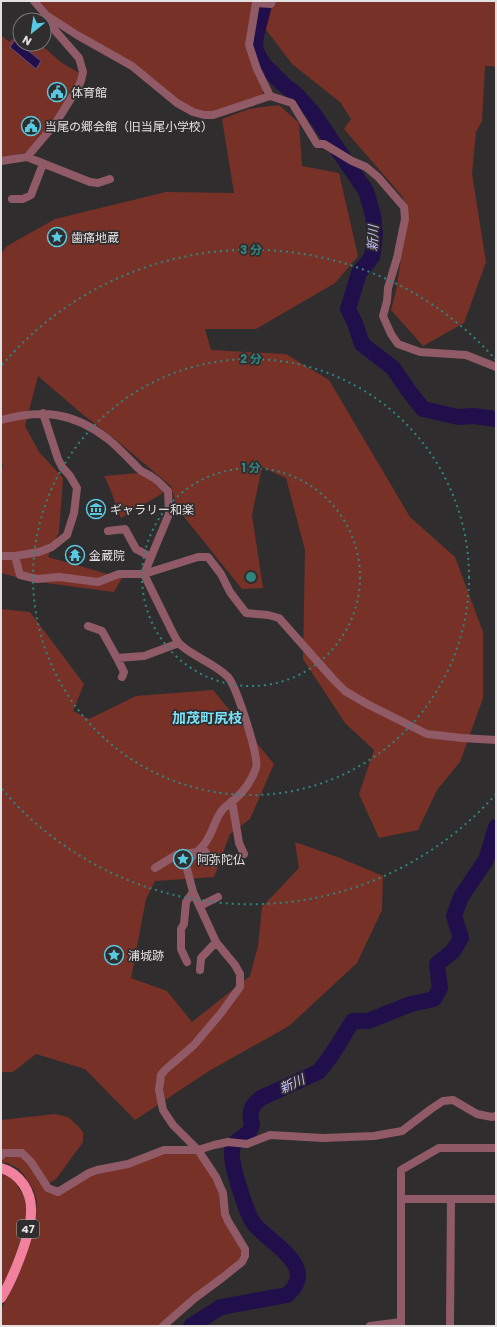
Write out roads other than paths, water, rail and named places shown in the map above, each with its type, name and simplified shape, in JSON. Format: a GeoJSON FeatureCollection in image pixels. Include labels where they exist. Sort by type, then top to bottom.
{"type":"FeatureCollection","features":[{"type":"Feature","properties":{"kind":"main road","name":"47"},"geometry":{"type":"LineString","coordinates":[[1,1168],[13,1172],[19,1178],[26,1189],[31,1203],[31,1212],[23,1245],[12,1277],[1,1298]]}},
{"type":"Feature","properties":{"kind":"street"},"geometry":{"type":"LineString","coordinates":[[34,1],[43,12]]}},
{"type":"Feature","properties":{"kind":"street"},"geometry":{"type":"LineString","coordinates":[[270,96],[257,69],[249,45],[256,3],[271,2]]}},
{"type":"Feature","properties":{"kind":"street"},"geometry":{"type":"LineString","coordinates":[[52,19],[77,35],[132,66],[170,98],[193,112],[204,116],[213,115],[270,96],[292,103],[317,144],[324,144],[352,162],[366,167],[378,177],[404,207],[405,219],[388,288],[387,301],[382,316],[398,344],[420,352],[466,355],[496,367]]}},
{"type":"Feature","properties":{"kind":"street"},"geometry":{"type":"LineString","coordinates":[[27,157],[55,124],[81,81],[83,72],[79,58],[52,27]]}},
{"type":"Feature","properties":{"kind":"street"},"geometry":{"type":"LineString","coordinates":[[1,161],[27,157],[90,182],[98,183],[110,179]]}},
{"type":"Feature","properties":{"kind":"street"},"geometry":{"type":"LineString","coordinates":[[12,199],[23,199],[31,195],[43,164]]}},
{"type":"Feature","properties":{"kind":"street"},"geometry":{"type":"LineString","coordinates":[[1,556],[15,556],[39,552],[52,547],[67,535],[74,513],[77,488],[58,459],[43,413]]}},
{"type":"Feature","properties":{"kind":"street"},"geometry":{"type":"LineString","coordinates":[[1,420],[16,416],[43,413],[54,414],[77,420],[109,440],[142,472],[154,477],[168,491],[169,514],[144,574],[179,643],[228,677],[244,712],[255,752],[257,766],[249,783],[224,808],[217,818],[207,840],[189,859],[186,865],[192,892],[216,942],[235,965],[240,974],[240,987],[221,1013],[194,1045],[161,1075],[159,1090],[163,1110],[173,1125],[198,1150],[216,1177],[223,1193],[225,1214],[245,1248],[245,1256],[242,1262],[194,1298],[162,1326]]}},
{"type":"Feature","properties":{"kind":"street"},"geometry":{"type":"LineString","coordinates":[[108,531],[125,529],[136,549],[151,557]]}},
{"type":"Feature","properties":{"kind":"street"},"geometry":{"type":"LineString","coordinates":[[15,556],[20,575],[37,578],[59,577],[98,582],[119,574],[144,574],[198,557],[208,557],[221,574],[230,592],[246,613],[268,615],[279,618],[333,679],[346,691],[367,704],[427,734],[496,740]]}},
{"type":"Feature","properties":{"kind":"street"},"geometry":{"type":"LineString","coordinates":[[88,626],[102,631],[118,658],[124,672],[122,677]]}},
{"type":"Feature","properties":{"kind":"street"},"geometry":{"type":"LineString","coordinates":[[118,658],[144,656],[179,643]]}},
{"type":"Feature","properties":{"kind":"street"},"geometry":{"type":"LineString","coordinates":[[232,801],[240,843],[244,854]]}},
{"type":"Feature","properties":{"kind":"street"},"geometry":{"type":"LineString","coordinates":[[200,849],[214,863]]}},
{"type":"Feature","properties":{"kind":"street"},"geometry":{"type":"LineString","coordinates":[[154,868],[176,855],[200,849]]}},
{"type":"Feature","properties":{"kind":"street"},"geometry":{"type":"LineString","coordinates":[[187,962],[181,949],[181,929],[184,924],[186,902],[192,892]]}},
{"type":"Feature","properties":{"kind":"street"},"geometry":{"type":"LineString","coordinates":[[200,906],[218,897]]}},
{"type":"Feature","properties":{"kind":"street"},"geometry":{"type":"LineString","coordinates":[[200,970],[201,958],[216,942]]}},
{"type":"Feature","properties":{"kind":"street"},"geometry":{"type":"LineString","coordinates":[[1,1156],[3,1153],[22,1153],[31,1162],[48,1188],[58,1192],[78,1179],[97,1170],[128,1164],[164,1150],[198,1150],[228,1142],[247,1144],[270,1135],[323,1138],[374,1136],[402,1132],[431,1108],[443,1101],[453,1100],[477,1114],[492,1117],[496,1116]]}},
{"type":"Feature","properties":{"kind":"street"},"geometry":{"type":"LineString","coordinates":[[370,1326],[401,1324],[401,1170],[439,1148],[496,1148]]}},
{"type":"Feature","properties":{"kind":"street"},"geometry":{"type":"LineString","coordinates":[[401,1199],[496,1199]]}},
{"type":"Feature","properties":{"kind":"street"},"geometry":{"type":"LineString","coordinates":[[450,1326],[451,1199]]}},
{"type":"Feature","properties":{"kind":"waterway","name":"新川"},"geometry":{"type":"LineString","coordinates":[[265,1],[256,36],[255,49],[263,64],[283,84],[297,95],[313,113],[366,191],[373,215],[375,234],[372,257],[359,273],[348,309],[355,323],[362,344],[393,368],[423,409],[458,417],[474,416],[496,419]]}},
{"type":"Feature","properties":{"kind":"waterway","name":"新川"},"geometry":{"type":"LineString","coordinates":[[191,1326],[221,1307],[287,1295],[296,1285],[298,1275],[295,1266],[289,1257],[255,1225],[248,1211],[240,1189],[232,1157],[234,1144],[250,1130],[252,1125],[251,1110],[255,1104],[261,1098],[318,1072],[332,1054],[353,1021],[368,1021],[411,1004],[434,999],[440,988],[437,964],[453,951],[461,938],[454,916],[461,897],[486,860],[496,827]]}},
{"type":"Feature","properties":{"kind":"place","name":"体育館"},"geometry":{"type":"Point","coordinates":[57,92]}},
{"type":"Feature","properties":{"kind":"place","name":"当尾の郷会館（旧当尾小学校）"},"geometry":{"type":"Point","coordinates":[31,126]}},
{"type":"Feature","properties":{"kind":"place","name":"歯痛地蔵"},"geometry":{"type":"Point","coordinates":[57,237]}},
{"type":"Feature","properties":{"kind":"place","name":"ギャラリー和楽"},"geometry":{"type":"Point","coordinates":[96,509]}},
{"type":"Feature","properties":{"kind":"place","name":"金蔵院"},"geometry":{"type":"Point","coordinates":[75,555]}},
{"type":"Feature","properties":{"kind":"place","name":"阿弥陀仏"},"geometry":{"type":"Point","coordinates":[183,859]}},
{"type":"Feature","properties":{"kind":"place","name":"浦城跡"},"geometry":{"type":"Point","coordinates":[114,955]}},
{"type":"Feature","properties":{"kind":"district","name":"加茂町尻枝"},"geometry":{"type":"Point","coordinates":[207,718]}}]}
